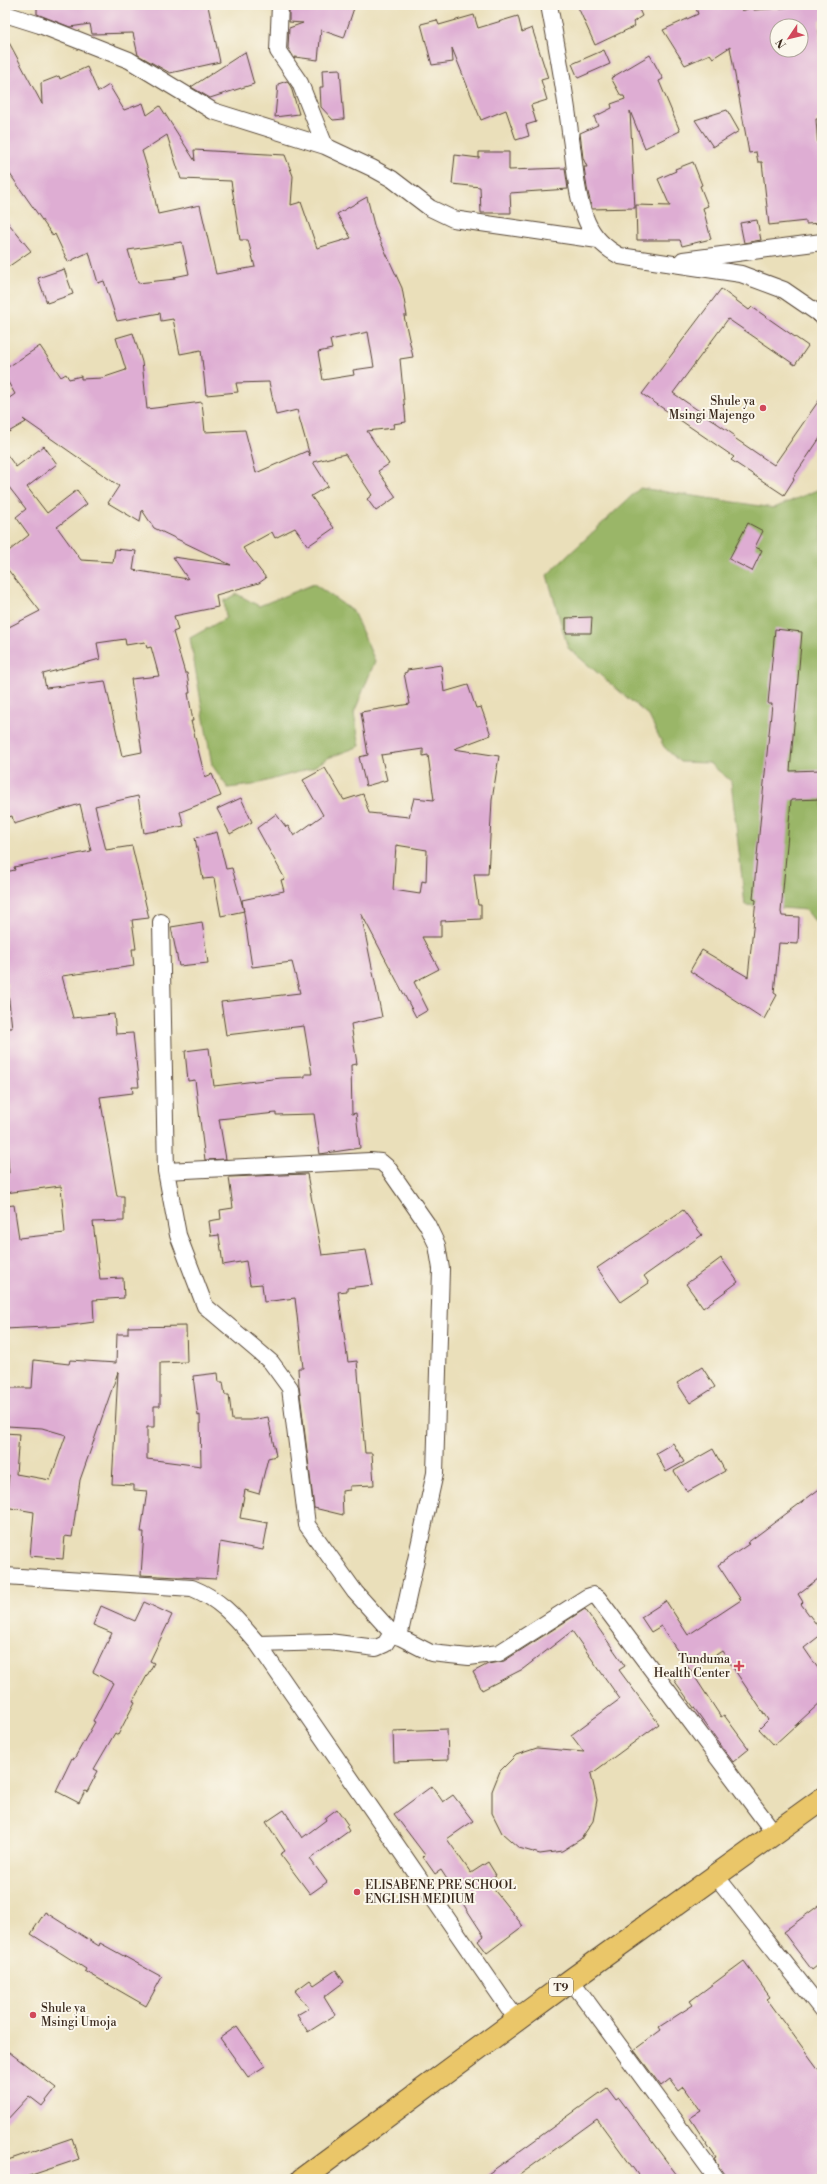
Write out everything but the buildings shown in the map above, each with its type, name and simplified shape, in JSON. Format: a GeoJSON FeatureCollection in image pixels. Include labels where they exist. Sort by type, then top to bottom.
{"type":"FeatureCollection","features":[{"type":"Feature","properties":{"kind":"highway","name":"T9"},"geometry":{"type":"LineString","coordinates":[[302,2179],[571,1980],[822,1799]]}},
{"type":"Feature","properties":{"kind":"street"},"geometry":{"type":"LineString","coordinates":[[280,5],[278,51],[300,83],[325,146]]}},
{"type":"Feature","properties":{"kind":"street"},"geometry":{"type":"LineString","coordinates":[[549,5],[562,68],[580,198],[587,222],[598,240],[606,248],[620,256],[741,274],[784,290],[822,316]]}},
{"type":"Feature","properties":{"kind":"street"},"geometry":{"type":"LineString","coordinates":[[5,14],[40,25],[129,60],[213,111],[325,146],[382,173],[430,208],[453,219],[598,240]]}},
{"type":"Feature","properties":{"kind":"street"},"geometry":{"type":"LineString","coordinates":[[668,262],[822,242]]}},
{"type":"Feature","properties":{"kind":"street"},"geometry":{"type":"LineString","coordinates":[[160,922],[166,1170],[178,1234],[204,1306],[272,1362],[290,1388],[307,1525],[355,1592],[396,1635],[431,1653],[470,1657],[499,1653],[587,1597],[593,1595],[598,1598],[775,1834]]}},
{"type":"Feature","properties":{"kind":"street"},"geometry":{"type":"LineString","coordinates":[[166,1170],[370,1161],[381,1162],[388,1168],[427,1224],[437,1245],[441,1269],[435,1474],[396,1635],[386,1644],[376,1648],[329,1642],[258,1644]]}},
{"type":"Feature","properties":{"kind":"street"},"geometry":{"type":"LineString","coordinates":[[5,1576],[192,1588],[211,1596],[236,1619],[258,1644],[517,2020]]}},
{"type":"Feature","properties":{"kind":"street"},"geometry":{"type":"LineString","coordinates":[[716,1876],[822,2010]]}},
{"type":"Feature","properties":{"kind":"street"},"geometry":{"type":"LineString","coordinates":[[571,1980],[717,2179]]}},
{"type":"Feature","properties":{"kind":"green space"},"geometry":{"type":"Polygon","coordinates":[[[640,488],[774,508],[822,488],[822,923],[818,925],[806,910],[745,905],[731,781],[709,763],[680,762],[664,747],[649,716],[568,648],[547,575],[640,488]]]}},
{"type":"Feature","properties":{"kind":"green space"},"geometry":{"type":"Polygon","coordinates":[[[314,584],[353,611],[375,661],[354,713],[360,746],[328,758],[312,768],[253,785],[228,788],[212,765],[190,638],[226,618],[224,601],[237,594],[259,606],[314,584]]]}},
{"type":"Feature","properties":{"kind":"place","name":"Shule ya Msingi Majengo"},"geometry":{"type":"Point","coordinates":[763,408]}},
{"type":"Feature","properties":{"kind":"place","name":"Tunduma Health Center"},"geometry":{"type":"Point","coordinates":[739,1666]}},
{"type":"Feature","properties":{"kind":"place","name":"ELISABENE PRE SCHOOL ENGLISH MEDIUM"},"geometry":{"type":"Point","coordinates":[357,1892]}},
{"type":"Feature","properties":{"kind":"place","name":"Shule ya Msingi Umoja"},"geometry":{"type":"Point","coordinates":[33,2015]}}]}
